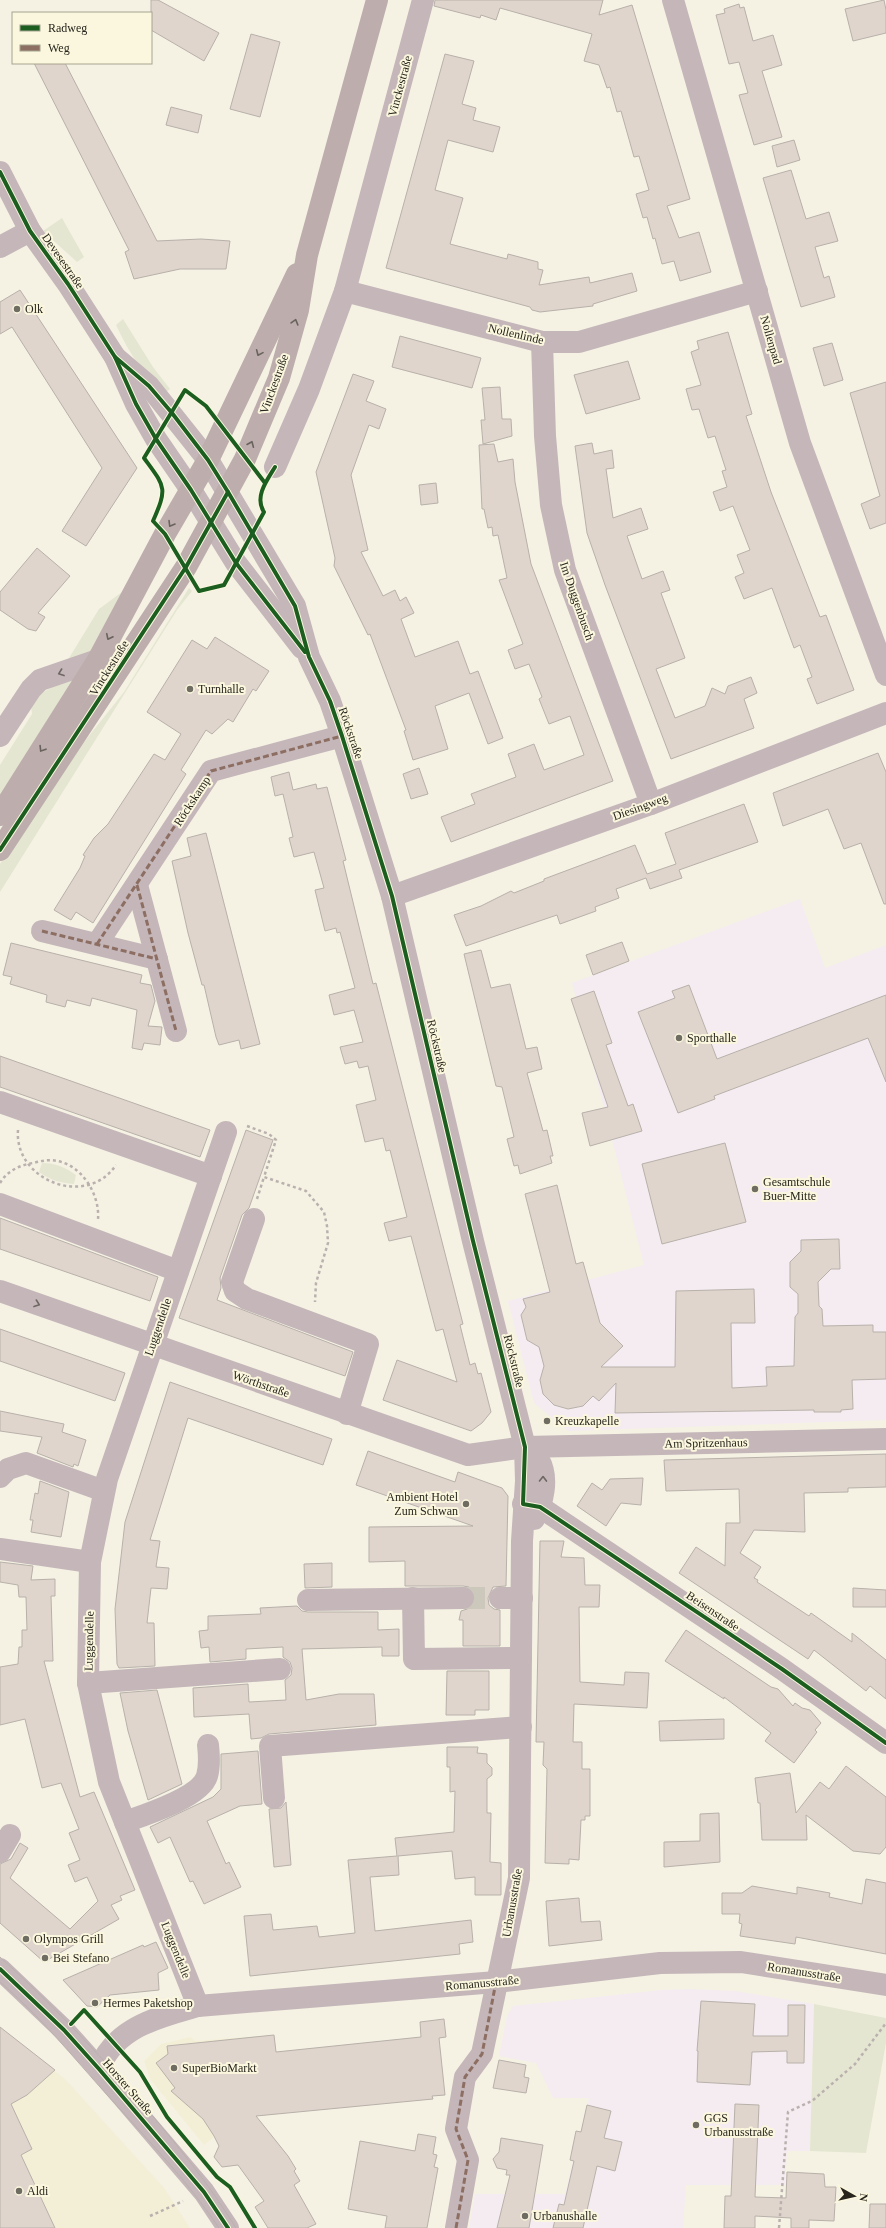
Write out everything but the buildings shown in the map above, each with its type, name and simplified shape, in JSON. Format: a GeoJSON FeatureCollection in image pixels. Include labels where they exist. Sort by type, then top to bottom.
{"type":"FeatureCollection","features":[{"type":"Feature","properties":{"kind":"main road","name":"Vinckestraße"},"geometry":{"type":"LineString","coordinates":[[0,850],[186,567],[228,492],[245,458],[279,378],[298,310],[307,255],[377,0]]}},
{"type":"Feature","properties":{"kind":"main road","name":"Vinckestraße"},"geometry":{"type":"LineString","coordinates":[[0,815],[98,660],[208,460],[307,255]]}},
{"type":"Feature","properties":{"kind":"street","name":"Vinckestraße"},"geometry":{"type":"LineString","coordinates":[[275,467],[309,390],[345,291],[423,0]]}},
{"type":"Feature","properties":{"kind":"street","name":"Nollenpad"},"geometry":{"type":"LineString","coordinates":[[672,0],[800,443],[886,675]]}},
{"type":"Feature","properties":{"kind":"street","name":"Devesestraße"},"geometry":{"type":"LineString","coordinates":[[0,172],[30,231],[68,284],[115,357],[136,404],[156,439],[191,490]]}},
{"type":"Feature","properties":{"kind":"street"},"geometry":{"type":"LineString","coordinates":[[0,247],[30,231]]}},
{"type":"Feature","properties":{"kind":"street","name":"Nollenlinde"},"geometry":{"type":"LineString","coordinates":[[345,291],[542,342],[579,342],[756,291]]}},
{"type":"Feature","properties":{"kind":"street","name":"Im Duggenbusch"},"geometry":{"type":"LineString","coordinates":[[542,342],[545,436],[551,505],[565,570],[651,804]]}},
{"type":"Feature","properties":{"kind":"street","name":"Devesestraße"},"geometry":{"type":"LineString","coordinates":[[115,357],[149,386],[208,460]]}},
{"type":"Feature","properties":{"kind":"street","name":"Röckstraße"},"geometry":{"type":"LineString","coordinates":[[208,460],[295,606],[309,657],[330,701],[342,736],[392,896],[473,1241],[525,1447]]}},
{"type":"Feature","properties":{"kind":"street","name":"Röckstraße"},"geometry":{"type":"LineString","coordinates":[[191,490],[236,563],[309,657]]}},
{"type":"Feature","properties":{"kind":"street","name":"Vinckestraße"},"geometry":{"type":"LineString","coordinates":[[0,736],[31,689],[40,680],[98,660]]}},
{"type":"Feature","properties":{"kind":"street","name":"Diesingweg"},"geometry":{"type":"LineString","coordinates":[[392,896],[651,804],[886,713]]}},
{"type":"Feature","properties":{"kind":"street","name":"Röckskamp"},"geometry":{"type":"LineString","coordinates":[[97,944],[211,771],[342,736]]}},
{"type":"Feature","properties":{"kind":"street"},"geometry":{"type":"LineString","coordinates":[[137,885],[176,1031]]}},
{"type":"Feature","properties":{"kind":"street"},"geometry":{"type":"LineString","coordinates":[[42,931],[157,959]]}},
{"type":"Feature","properties":{"kind":"street"},"geometry":{"type":"LineString","coordinates":[[0,1102],[212,1176]]}},
{"type":"Feature","properties":{"kind":"street","name":"Luggendelle"},"geometry":{"type":"LineString","coordinates":[[198,2006],[109,1782],[88,1682],[90,1562],[104,1491],[152,1345],[212,1176],[226,1132]]}},
{"type":"Feature","properties":{"kind":"street"},"geometry":{"type":"LineString","coordinates":[[0,1204],[178,1271]]}},
{"type":"Feature","properties":{"kind":"street"},"geometry":{"type":"LineString","coordinates":[[254,1219],[232,1282],[235,1292],[247,1299],[368,1344],[347,1414]]}},
{"type":"Feature","properties":{"kind":"street","name":"Wörthstraße"},"geometry":{"type":"LineString","coordinates":[[0,1291],[347,1414],[468,1455],[525,1447]]}},
{"type":"Feature","properties":{"kind":"street","name":"Am Spritzenhaus"},"geometry":{"type":"LineString","coordinates":[[525,1447],[886,1439]]}},
{"type":"Feature","properties":{"kind":"street","name":"Urbanusstraße"},"geometry":{"type":"LineString","coordinates":[[456,2228],[468,2160],[456,2129],[466,2077],[482,2054],[519,1878],[522,1541],[532,1506],[525,1447]]}},
{"type":"Feature","properties":{"kind":"street"},"geometry":{"type":"LineString","coordinates":[[0,1477],[8,1469],[26,1463],[104,1491]]}},
{"type":"Feature","properties":{"kind":"street","name":"Beisenstraße"},"geometry":{"type":"LineString","coordinates":[[532,1506],[782,1669],[886,1743]]}},
{"type":"Feature","properties":{"kind":"street"},"geometry":{"type":"LineString","coordinates":[[0,1549],[90,1562]]}},
{"type":"Feature","properties":{"kind":"street"},"geometry":{"type":"LineString","coordinates":[[413,1598],[414,1659],[521,1658]]}},
{"type":"Feature","properties":{"kind":"street"},"geometry":{"type":"LineString","coordinates":[[308,1600],[463,1598]]}},
{"type":"Feature","properties":{"kind":"street"},"geometry":{"type":"LineString","coordinates":[[500,1598],[522,1598]]}},
{"type":"Feature","properties":{"kind":"street"},"geometry":{"type":"LineString","coordinates":[[88,1682],[280,1669]]}},
{"type":"Feature","properties":{"kind":"street"},"geometry":{"type":"LineString","coordinates":[[274,1798],[270,1746],[520,1727]]}},
{"type":"Feature","properties":{"kind":"street"},"geometry":{"type":"LineString","coordinates":[[125,1822],[171,1803],[201,1786],[207,1777],[208,1744]]}},
{"type":"Feature","properties":{"kind":"street","name":"Romanusstraße"},"geometry":{"type":"LineString","coordinates":[[100,2069],[107,2052],[125,2033],[168,2015],[198,2006],[496,1982],[660,1963],[741,1962],[886,1985]]}},
{"type":"Feature","properties":{"kind":"street","name":"Horster Straße"},"geometry":{"type":"LineString","coordinates":[[0,1969],[64,2030],[100,2069],[204,2192],[228,2228]]}},
{"type":"Feature","properties":{"kind":"path"},"geometry":{"type":"LineString","coordinates":[[22,1110],[17,1138],[22,1155],[41,1176],[56,1184],[72,1187],[90,1186],[114,1168],[126,1146]]}},
{"type":"Feature","properties":{"kind":"path"},"geometry":{"type":"LineString","coordinates":[[226,1132],[232,1123],[269,1134],[274,1137],[276,1140],[264,1177],[306,1191],[324,1212],[328,1243],[316,1283],[314,1324]]}},
{"type":"Feature","properties":{"kind":"path"},"geometry":{"type":"LineString","coordinates":[[0,1183],[14,1169],[29,1163],[57,1161],[67,1164],[76,1170],[90,1186],[97,1201],[98,1214],[93,1238]]}},
{"type":"Feature","properties":{"kind":"path"},"geometry":{"type":"LineString","coordinates":[[780,2228],[788,2112],[812,2101],[856,2064],[886,2023]]}},
{"type":"Feature","properties":{"kind":"path"},"geometry":{"type":"LineString","coordinates":[[150,2216],[204,2192]]}},
{"type":"Feature","properties":{"kind":"shaded area","name":"Gesamtschule Buer-Mitte"},"geometry":{"type":"Polygon","coordinates":[[[800,899],[825,968],[886,945],[886,1420],[568,1431],[534,1403],[508,1301],[644,1265],[572,983],[800,899]]]}},
{"type":"Feature","properties":{"kind":"shaded area","name":"GGS Urbanusstraße"},"geometry":{"type":"Polygon","coordinates":[[[690,1989],[735,1991],[814,2004],[810,2151],[787,2151],[785,2185],[686,2185],[683,2228],[469,2228],[475,2194],[565,2194],[589,2098],[553,2098],[536,2063],[499,2056],[507,2016],[513,2006],[662,1990],[690,1989]]]}},
{"type":"Feature","properties":{"kind":"shaded area"},"geometry":{"type":"Polygon","coordinates":[[[0,2027],[66,2080],[165,2189],[190,2228],[0,2228],[0,2027]]]}},
{"type":"Feature","properties":{"kind":"shaded area"},"geometry":{"type":"Polygon","coordinates":[[[274,2035],[282,2114],[238,2118],[204,2145],[150,2079],[144,2061],[161,2044],[191,2037],[195,2041],[274,2035]]]}},
{"type":"Feature","properties":{"kind":"green space"},"geometry":{"type":"Polygon","coordinates":[[[62,218],[84,257],[77,262],[43,231],[62,218]]]}},
{"type":"Feature","properties":{"kind":"green space"},"geometry":{"type":"Polygon","coordinates":[[[123,319],[153,367],[170,389],[165,393],[149,378],[126,345],[116,325],[123,319]]]}},
{"type":"Feature","properties":{"kind":"green space"},"geometry":{"type":"Polygon","coordinates":[[[189,588],[192,591],[177,610],[0,892],[0,864],[22,828],[69,761],[124,692],[189,588]]]}},
{"type":"Feature","properties":{"kind":"green space"},"geometry":{"type":"Polygon","coordinates":[[[122,592],[90,653],[66,663],[99,609],[122,592]]]}},
{"type":"Feature","properties":{"kind":"green space"},"geometry":{"type":"Polygon","coordinates":[[[78,673],[0,798],[0,765],[32,714],[31,706],[38,695],[78,673]]]}},
{"type":"Feature","properties":{"kind":"green space"},"geometry":{"type":"Polygon","coordinates":[[[42,1163],[56,1165],[72,1172],[76,1175],[74,1184],[55,1181],[43,1175],[39,1172],[42,1163]]]}},
{"type":"Feature","properties":{"kind":"green space"},"geometry":{"type":"Polygon","coordinates":[[[814,2004],[886,2018],[886,2043],[866,2153],[810,2151],[814,2004]]]}},
{"type":"Feature","properties":{"kind":"tunnel"},"geometry":{"type":"LineString","coordinates":[[463,1598],[500,1598]]}},
{"type":"Feature","properties":{"kind":"tram line"},"geometry":{"type":"LineString","coordinates":[[0,1957],[75,2030],[145,2107],[193,2166],[236,2228]]}},
{"type":"Feature","properties":{"kind":"tram line"},"geometry":{"type":"LineString","coordinates":[[0,1982],[43,2023],[152,2144],[194,2193],[219,2228]]}},
{"type":"Feature","properties":{"kind":"marked path"},"geometry":{"type":"LineString","coordinates":[[97,944],[211,771],[342,736]]}},
{"type":"Feature","properties":{"kind":"marked path"},"geometry":{"type":"LineString","coordinates":[[137,885],[176,1031]]}},
{"type":"Feature","properties":{"kind":"marked path"},"geometry":{"type":"LineString","coordinates":[[42,931],[157,959]]}},
{"type":"Feature","properties":{"kind":"marked path"},"geometry":{"type":"LineString","coordinates":[[456,2228],[468,2160],[456,2129],[465,2077],[482,2054],[496,1982]]}},
{"type":"Feature","properties":{"kind":"cycle path"},"geometry":{"type":"LineString","coordinates":[[0,172],[30,231],[68,284],[115,357],[136,404],[156,439],[191,490],[236,563],[305,652]]}},
{"type":"Feature","properties":{"kind":"cycle path"},"geometry":{"type":"LineString","coordinates":[[115,357],[149,386],[208,460],[295,606],[309,657],[330,701],[392,896],[473,1241],[525,1447],[523,1504],[540,1507],[782,1669],[886,1743]]}},
{"type":"Feature","properties":{"kind":"cycle path"},"geometry":{"type":"LineString","coordinates":[[265,483],[206,406],[185,390],[144,458],[156,475],[162,488],[161,501],[153,521],[165,534],[199,591],[224,585],[264,512],[261,506],[261,495],[265,483],[275,467]]}},
{"type":"Feature","properties":{"kind":"cycle path"},"geometry":{"type":"LineString","coordinates":[[0,850],[186,567],[228,492]]}},
{"type":"Feature","properties":{"kind":"cycle path"},"geometry":{"type":"LineString","coordinates":[[0,1969],[64,2030],[99,2069],[204,2192],[228,2228]]}},
{"type":"Feature","properties":{"kind":"cycle path"},"geometry":{"type":"LineString","coordinates":[[71,2024],[84,2010],[140,2072],[167,2117],[217,2177],[230,2187],[255,2228]]}},
{"type":"Feature","properties":{"kind":"place","name":"Olk"},"geometry":{"type":"Point","coordinates":[17,309]}},
{"type":"Feature","properties":{"kind":"place","name":"Turnhalle"},"geometry":{"type":"Point","coordinates":[190,689]}},
{"type":"Feature","properties":{"kind":"place","name":"Sporthalle"},"geometry":{"type":"Point","coordinates":[679,1038]}},
{"type":"Feature","properties":{"kind":"place","name":"Gesamtschule Buer-Mitte"},"geometry":{"type":"Point","coordinates":[755,1189]}},
{"type":"Feature","properties":{"kind":"place","name":"Kreuzkapelle"},"geometry":{"type":"Point","coordinates":[547,1421]}},
{"type":"Feature","properties":{"kind":"place","name":"Ambient Hotel Zum Schwan"},"geometry":{"type":"Point","coordinates":[466,1504]}},
{"type":"Feature","properties":{"kind":"place","name":"Olympos Grill"},"geometry":{"type":"Point","coordinates":[26,1939]}},
{"type":"Feature","properties":{"kind":"place","name":"Bei Stefano"},"geometry":{"type":"Point","coordinates":[45,1958]}},
{"type":"Feature","properties":{"kind":"place","name":"Hermes Paketshop"},"geometry":{"type":"Point","coordinates":[95,2003]}},
{"type":"Feature","properties":{"kind":"place","name":"SuperBioMarkt"},"geometry":{"type":"Point","coordinates":[174,2068]}},
{"type":"Feature","properties":{"kind":"place","name":"GGS Urbanusstraße"},"geometry":{"type":"Point","coordinates":[696,2125]}},
{"type":"Feature","properties":{"kind":"place","name":"Aldi"},"geometry":{"type":"Point","coordinates":[19,2191]}},
{"type":"Feature","properties":{"kind":"place","name":"Urbanushalle"},"geometry":{"type":"Point","coordinates":[525,2216]}}]}
